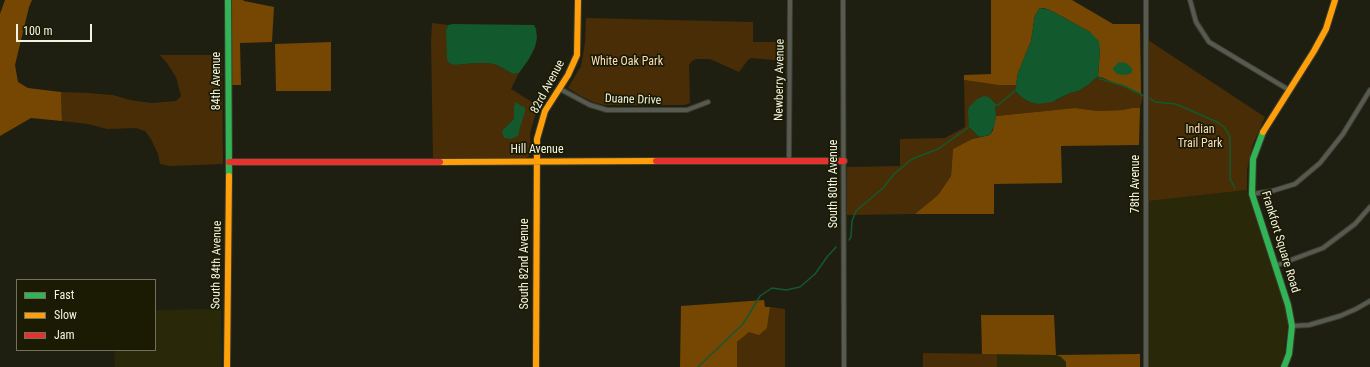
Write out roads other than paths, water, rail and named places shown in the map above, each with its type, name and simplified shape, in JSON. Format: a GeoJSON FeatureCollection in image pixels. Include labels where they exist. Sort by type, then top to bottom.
{"type":"FeatureCollection","features":[{"type":"Feature","properties":{"kind":"street","name":"84th Avenue"},"geometry":{"type":"LineString","coordinates":[[228,0],[230,162]]}},
{"type":"Feature","properties":{"kind":"street","name":"82rd Avenue"},"geometry":{"type":"LineString","coordinates":[[536,161],[537,140],[545,111],[568,75],[576,55],[578,40],[578,0]]}},
{"type":"Feature","properties":{"kind":"street","name":"Newberry Avenue"},"geometry":{"type":"LineString","coordinates":[[789,161],[790,0]]}},
{"type":"Feature","properties":{"kind":"street","name":"South 80th Avenue"},"geometry":{"type":"LineString","coordinates":[[843,0],[844,367]]}},
{"type":"Feature","properties":{"kind":"street","name":"78th Avenue"},"geometry":{"type":"LineString","coordinates":[[1146,0],[1146,367]]}},
{"type":"Feature","properties":{"kind":"street"},"geometry":{"type":"LineString","coordinates":[[1190,0],[1196,22],[1209,42],[1288,90]]}},
{"type":"Feature","properties":{"kind":"street","name":"Frankfort Square Road"},"geometry":{"type":"LineString","coordinates":[[1284,367],[1289,354],[1292,326],[1288,305],[1252,194],[1252,171],[1257,145],[1261,135],[1314,51],[1326,29],[1335,0]]}},
{"type":"Feature","properties":{"kind":"street","name":"Duane Drive"},"geometry":{"type":"LineString","coordinates":[[560,89],[590,106],[607,110],[687,110],[708,102]]}},
{"type":"Feature","properties":{"kind":"street"},"geometry":{"type":"LineString","coordinates":[[1252,194],[1272,191],[1295,184],[1320,163],[1343,134],[1370,90]]}},
{"type":"Feature","properties":{"kind":"street","name":"South 82nd Avenue"},"geometry":{"type":"LineString","coordinates":[[536,161],[536,367]]}},
{"type":"Feature","properties":{"kind":"street","name":"Hill Avenue"},"geometry":{"type":"LineString","coordinates":[[230,162],[844,161]]}},
{"type":"Feature","properties":{"kind":"street","name":"South 84th Avenue"},"geometry":{"type":"LineString","coordinates":[[228,367],[230,162]]}},
{"type":"Feature","properties":{"kind":"street"},"geometry":{"type":"LineString","coordinates":[[1275,266],[1323,248],[1355,224],[1370,207]]}},
{"type":"Feature","properties":{"kind":"street"},"geometry":{"type":"LineString","coordinates":[[1292,326],[1309,325],[1340,316],[1370,301]]}},
{"type":"Feature","properties":{"kind":"waterway"},"geometry":{"type":"LineString","coordinates":[[1098,76],[1101,79],[1124,86],[1144,96]]}},
{"type":"Feature","properties":{"kind":"waterway"},"geometry":{"type":"LineString","coordinates":[[997,105],[1015,91]]}},
{"type":"Feature","properties":{"kind":"waterway"},"geometry":{"type":"LineString","coordinates":[[1148,97],[1155,102],[1176,104],[1217,122],[1224,127],[1230,138],[1230,179],[1235,188]]}},
{"type":"Feature","properties":{"kind":"waterway"},"geometry":{"type":"LineString","coordinates":[[849,240],[851,237],[852,221],[856,211],[883,188],[895,173],[912,159],[938,149],[969,127]]}},
{"type":"Feature","properties":{"kind":"waterway"},"geometry":{"type":"LineString","coordinates":[[698,367],[743,324],[760,296],[772,288],[786,290],[800,287],[815,274],[836,247]]}},
{"type":"Feature","properties":{"kind":"park label","name":"White Oak Park"},"geometry":{"type":"Point","coordinates":[627,62]}},
{"type":"Feature","properties":{"kind":"park label","name":"Indian Trail Park"},"geometry":{"type":"Point","coordinates":[1200,137]}}]}
